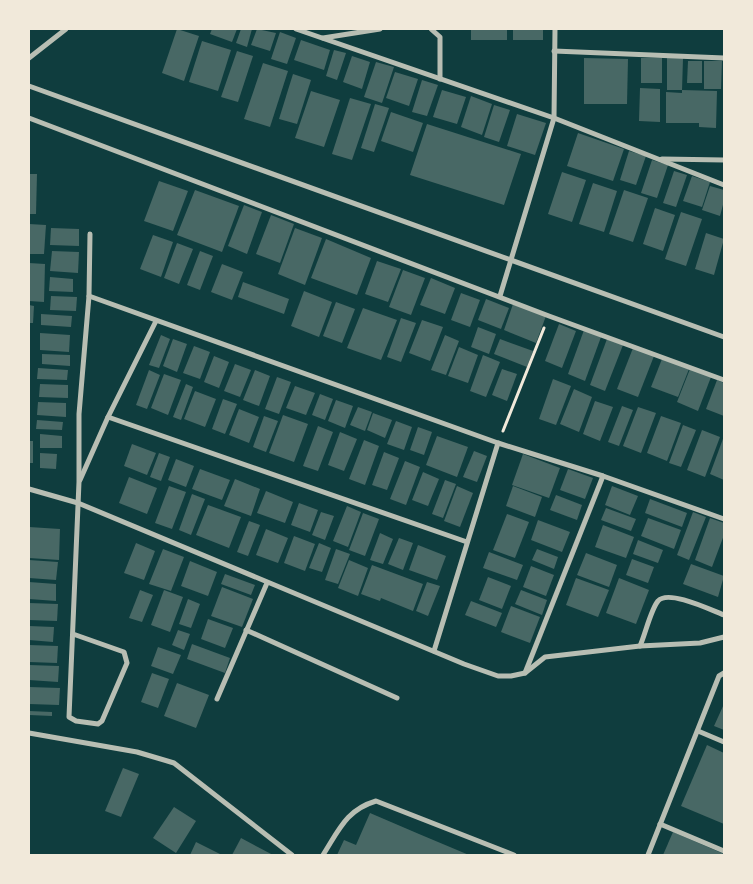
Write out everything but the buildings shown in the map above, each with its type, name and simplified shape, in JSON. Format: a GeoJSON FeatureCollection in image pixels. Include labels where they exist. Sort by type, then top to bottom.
{"type":"FeatureCollection","features":[{"type":"Feature","properties":{"kind":"street"},"geometry":{"type":"LineString","coordinates":[[29,58],[66,29]]}},
{"type":"Feature","properties":{"kind":"street"},"geometry":{"type":"LineString","coordinates":[[296,29],[554,118],[724,185]]}},
{"type":"Feature","properties":{"kind":"street"},"geometry":{"type":"LineString","coordinates":[[322,38],[380,29]]}},
{"type":"Feature","properties":{"kind":"street"},"geometry":{"type":"LineString","coordinates":[[431,29],[440,37],[440,79]]}},
{"type":"Feature","properties":{"kind":"street"},"geometry":{"type":"LineString","coordinates":[[500,296],[554,118],[555,29]]}},
{"type":"Feature","properties":{"kind":"street"},"geometry":{"type":"LineString","coordinates":[[554,51],[724,58]]}},
{"type":"Feature","properties":{"kind":"street"},"geometry":{"type":"LineString","coordinates":[[29,86],[724,337]]}},
{"type":"Feature","properties":{"kind":"street"},"geometry":{"type":"LineString","coordinates":[[29,118],[500,296],[548,316],[724,380]]}},
{"type":"Feature","properties":{"kind":"street"},"geometry":{"type":"LineString","coordinates":[[658,159],[724,160]]}},
{"type":"Feature","properties":{"kind":"street"},"geometry":{"type":"LineString","coordinates":[[73,634],[124,652],[126,658],[127,663],[102,721],[98,724],[76,722],[69,717],[79,482],[79,414],[89,296],[90,234]]}},
{"type":"Feature","properties":{"kind":"street"},"geometry":{"type":"LineString","coordinates":[[89,296],[498,443],[603,476],[724,519]]}},
{"type":"Feature","properties":{"kind":"street"},"geometry":{"type":"LineString","coordinates":[[79,482],[108,417],[156,321]]}},
{"type":"Feature","properties":{"kind":"street"},"geometry":{"type":"LineString","coordinates":[[108,417],[466,542]]}},
{"type":"Feature","properties":{"kind":"street"},"geometry":{"type":"LineString","coordinates":[[434,652],[466,542],[498,443]]}},
{"type":"Feature","properties":{"kind":"street"},"geometry":{"type":"LineString","coordinates":[[525,673],[603,476]]}},
{"type":"Feature","properties":{"kind":"street"},"geometry":{"type":"LineString","coordinates":[[29,489],[78,503],[434,652],[498,676],[525,673],[545,658],[640,646],[700,643],[724,637]]}},
{"type":"Feature","properties":{"kind":"street"},"geometry":{"type":"LineString","coordinates":[[217,699],[267,583]]}},
{"type":"Feature","properties":{"kind":"street"},"geometry":{"type":"LineString","coordinates":[[640,646],[658,601],[665,597],[675,597],[724,615]]}},
{"type":"Feature","properties":{"kind":"street"},"geometry":{"type":"LineString","coordinates":[[246,630],[397,698]]}},
{"type":"Feature","properties":{"kind":"street"},"geometry":{"type":"LineString","coordinates":[[648,855],[719,676],[724,673]]}},
{"type":"Feature","properties":{"kind":"street"},"geometry":{"type":"LineString","coordinates":[[698,731],[724,742]]}},
{"type":"Feature","properties":{"kind":"street"},"geometry":{"type":"LineString","coordinates":[[29,733],[137,752],[174,763],[292,855]]}},
{"type":"Feature","properties":{"kind":"street"},"geometry":{"type":"LineString","coordinates":[[323,855],[348,817],[361,805],[376,801],[514,855]]}},
{"type":"Feature","properties":{"kind":"street"},"geometry":{"type":"LineString","coordinates":[[660,824],[724,851]]}},
{"type":"Feature","properties":{"kind":"path"},"geometry":{"type":"LineString","coordinates":[[498,443],[548,316]]}}]}
